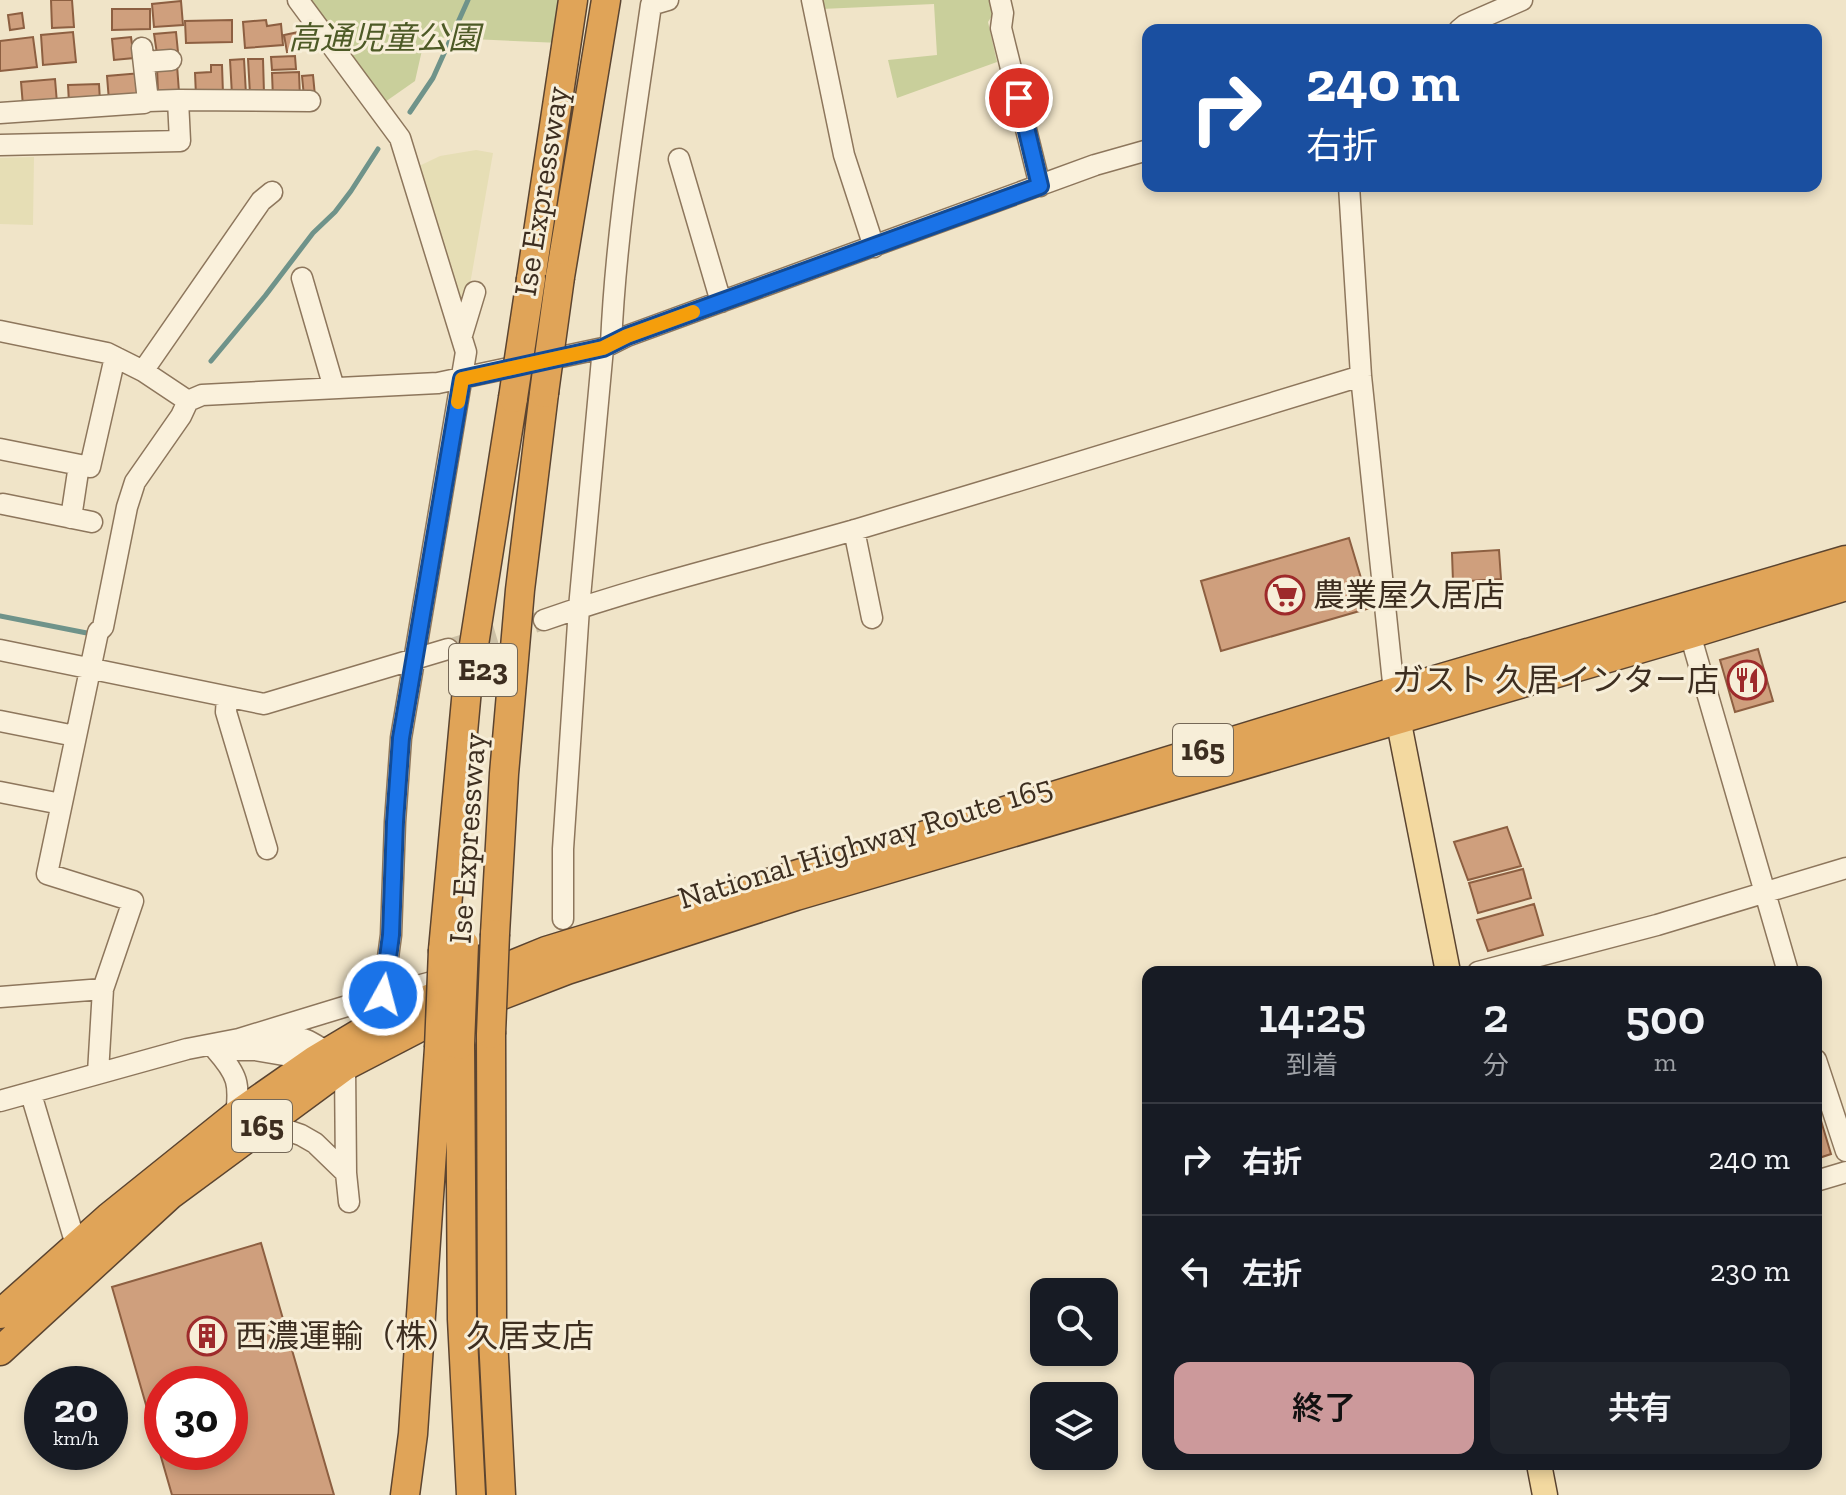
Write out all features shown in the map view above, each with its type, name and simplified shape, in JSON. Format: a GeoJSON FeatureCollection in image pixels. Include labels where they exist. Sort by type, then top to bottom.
{"type":"FeatureCollection","features":[{"type":"Feature","properties":{"kind":"highway","name":"Ise Expressway"},"geometry":{"type":"LineString","coordinates":[[471,1495],[450,1047],[454,947],[474,772],[487,617],[513,398],[573,0]]}},
{"type":"Feature","properties":{"kind":"highway","name":"Ise Expressway"},"geometry":{"type":"LineString","coordinates":[[501,1495],[492,1318],[491,1034],[504,774],[520,590],[544,393],[606,0]]}},
{"type":"Feature","properties":{"kind":"highway","name":"National Highway Route 165"},"geometry":{"type":"LineString","coordinates":[[0,1351],[170,1195],[266,1123],[329,1059],[567,970],[1846,560]]}},
{"type":"Feature","properties":{"kind":"highway","name":"National Highway Route 165"},"geometry":{"type":"LineString","coordinates":[[0,1314],[109,1217],[236,1115],[329,1059],[392,1014],[546,951],[1396,706],[1690,634],[1846,586]]}},
{"type":"Feature","properties":{"kind":"highway"},"geometry":{"type":"LineString","coordinates":[[405,1495],[450,1047]]}},
{"type":"Feature","properties":{"kind":"highway"},"geometry":{"type":"LineString","coordinates":[[492,1318],[516,1495]]}},
{"type":"Feature","properties":{"kind":"main road"},"geometry":{"type":"LineString","coordinates":[[1396,706],[1447,966]]}},
{"type":"Feature","properties":{"kind":"main road"},"geometry":{"type":"LineString","coordinates":[[1540,1470],[1545,1495]]}},
{"type":"Feature","properties":{"kind":"street"},"geometry":{"type":"LineString","coordinates":[[298,0],[400,138],[466,352],[401,738],[391,935],[383,995]]}},
{"type":"Feature","properties":{"kind":"street"},"geometry":{"type":"LineString","coordinates":[[812,0],[844,155],[874,247]]}},
{"type":"Feature","properties":{"kind":"street"},"geometry":{"type":"LineString","coordinates":[[1000,0],[1003,13],[1001,28],[1040,186]]}},
{"type":"Feature","properties":{"kind":"street"},"geometry":{"type":"LineString","coordinates":[[1467,24],[1521,0]]}},
{"type":"Feature","properties":{"kind":"street"},"geometry":{"type":"LineString","coordinates":[[563,919],[563,849],[579,608],[628,164],[657,2]]}},
{"type":"Feature","properties":{"kind":"street"},"geometry":{"type":"LineString","coordinates":[[148,101],[143,55],[171,60]]}},
{"type":"Feature","properties":{"kind":"street"},"geometry":{"type":"LineString","coordinates":[[0,145],[180,141],[178,100]]}},
{"type":"Feature","properties":{"kind":"street"},"geometry":{"type":"LineString","coordinates":[[0,113],[148,101],[310,101]]}},
{"type":"Feature","properties":{"kind":"street"},"geometry":{"type":"LineString","coordinates":[[98,1073],[103,989],[133,901],[47,874],[127,507],[135,482],[188,401],[202,395],[438,383],[607,346],[627,336],[1095,165],[1142,152]]}},
{"type":"Feature","properties":{"kind":"street"},"geometry":{"type":"LineString","coordinates":[[679,159],[721,302]]}},
{"type":"Feature","properties":{"kind":"street"},"geometry":{"type":"LineString","coordinates":[[143,371],[261,201],[272,192]]}},
{"type":"Feature","properties":{"kind":"street"},"geometry":{"type":"LineString","coordinates":[[1349,192],[1361,376],[1396,706]]}},
{"type":"Feature","properties":{"kind":"street"},"geometry":{"type":"LineString","coordinates":[[302,278],[334,388]]}},
{"type":"Feature","properties":{"kind":"street"},"geometry":{"type":"LineString","coordinates":[[462,335],[475,292]]}},
{"type":"Feature","properties":{"kind":"street"},"geometry":{"type":"LineString","coordinates":[[0,331],[107,353],[143,371],[188,401]]}},
{"type":"Feature","properties":{"kind":"street"},"geometry":{"type":"LineString","coordinates":[[0,449],[90,467],[115,357]]}},
{"type":"Feature","properties":{"kind":"street"},"geometry":{"type":"LineString","coordinates":[[544,620],[854,530],[1361,376]]}},
{"type":"Feature","properties":{"kind":"street"},"geometry":{"type":"LineString","coordinates":[[71,518],[79,465]]}},
{"type":"Feature","properties":{"kind":"street"},"geometry":{"type":"LineString","coordinates":[[3,504],[92,522]]}},
{"type":"Feature","properties":{"kind":"street"},"geometry":{"type":"LineString","coordinates":[[854,530],[872,618]]}},
{"type":"Feature","properties":{"kind":"street"},"geometry":{"type":"LineString","coordinates":[[1690,634],[1786,966]]}},
{"type":"Feature","properties":{"kind":"street"},"geometry":{"type":"LineString","coordinates":[[0,650],[264,704],[448,649]]}},
{"type":"Feature","properties":{"kind":"street"},"geometry":{"type":"LineString","coordinates":[[227,697],[226,712],[267,849]]}},
{"type":"Feature","properties":{"kind":"street"},"geometry":{"type":"LineString","coordinates":[[0,721],[75,736]]}},
{"type":"Feature","properties":{"kind":"street"},"geometry":{"type":"LineString","coordinates":[[0,792],[61,804]]}},
{"type":"Feature","properties":{"kind":"street"},"geometry":{"type":"LineString","coordinates":[[1501,966],[1657,925],[1846,868]]}},
{"type":"Feature","properties":{"kind":"street"},"geometry":{"type":"LineString","coordinates":[[0,1101],[187,1049],[239,1039],[383,995],[546,951]]}},
{"type":"Feature","properties":{"kind":"street"},"geometry":{"type":"LineString","coordinates":[[0,997],[103,989]]}},
{"type":"Feature","properties":{"kind":"street"},"geometry":{"type":"LineString","coordinates":[[239,1039],[289,1035],[310,1041],[329,1059],[349,1202]]}},
{"type":"Feature","properties":{"kind":"street"},"geometry":{"type":"LineString","coordinates":[[98,1073],[216,1050],[255,1050],[329,1059]]}},
{"type":"Feature","properties":{"kind":"street"},"geometry":{"type":"LineString","coordinates":[[216,1050],[236,1077],[239,1091],[236,1115]]}},
{"type":"Feature","properties":{"kind":"street"},"geometry":{"type":"LineString","coordinates":[[1822,1078],[1846,1151]]}},
{"type":"Feature","properties":{"kind":"street"},"geometry":{"type":"LineString","coordinates":[[31,1094],[73,1235]]}},
{"type":"Feature","properties":{"kind":"street"},"geometry":{"type":"LineString","coordinates":[[266,1123],[315,1143],[346,1173]]}},
{"type":"Feature","properties":{"kind":"street"},"geometry":{"type":"LineString","coordinates":[[1822,1179],[1846,1172]]}},
{"type":"Feature","properties":{"kind":"shaded area"},"geometry":{"type":"Polygon","coordinates":[[[476,150],[493,153],[469,290],[461,302],[417,167],[440,156],[476,150]]]}},
{"type":"Feature","properties":{"kind":"shaded area"},"geometry":{"type":"Polygon","coordinates":[[[34,157],[33,225],[0,224],[0,158],[34,157]]]}},
{"type":"Feature","properties":{"kind":"green space","name":"高通児童公園"},"geometry":{"type":"Polygon","coordinates":[[[307,0],[567,0],[560,43],[428,37],[427,28],[415,81],[385,102],[307,0]]]}},
{"type":"Feature","properties":{"kind":"green space"},"geometry":{"type":"Polygon","coordinates":[[[820,0],[990,0],[993,14],[988,22],[997,62],[897,98],[888,60],[937,55],[934,4],[821,9],[820,0]]]}},
{"type":"Feature","properties":{"kind":"building"},"geometry":{"type":"Polygon","coordinates":[[[51,0],[72,0],[74,27],[52,28],[51,0]]]}},
{"type":"Feature","properties":{"kind":"building"},"geometry":{"type":"Polygon","coordinates":[[[181,1],[183,25],[154,27],[152,4],[181,1]]]}},
{"type":"Feature","properties":{"kind":"building"},"geometry":{"type":"Polygon","coordinates":[[[112,9],[150,9],[150,29],[112,30],[112,9]]]}},
{"type":"Feature","properties":{"kind":"building"},"geometry":{"type":"Polygon","coordinates":[[[22,13],[24,28],[10,30],[8,15],[22,13]]]}},
{"type":"Feature","properties":{"kind":"building"},"geometry":{"type":"Polygon","coordinates":[[[232,20],[232,42],[186,43],[185,21],[232,20]]]}},
{"type":"Feature","properties":{"kind":"building"},"geometry":{"type":"Polygon","coordinates":[[[266,20],[267,26],[281,24],[283,45],[245,48],[243,22],[266,20]]]}},
{"type":"Feature","properties":{"kind":"building"},"geometry":{"type":"Polygon","coordinates":[[[303,31],[306,48],[287,52],[284,35],[303,31]]]}},
{"type":"Feature","properties":{"kind":"building"},"geometry":{"type":"Polygon","coordinates":[[[73,32],[76,62],[43,65],[41,35],[73,32]]]}},
{"type":"Feature","properties":{"kind":"building"},"geometry":{"type":"Polygon","coordinates":[[[176,32],[178,52],[157,54],[154,34],[176,32]]]}},
{"type":"Feature","properties":{"kind":"building"},"geometry":{"type":"Polygon","coordinates":[[[33,37],[37,67],[0,71],[0,41],[33,37]]]}},
{"type":"Feature","properties":{"kind":"building"},"geometry":{"type":"Polygon","coordinates":[[[131,37],[134,58],[114,60],[112,39],[131,37]]]}},
{"type":"Feature","properties":{"kind":"building"},"geometry":{"type":"Polygon","coordinates":[[[295,56],[296,69],[272,70],[271,57],[295,56]]]}},
{"type":"Feature","properties":{"kind":"building"},"geometry":{"type":"Polygon","coordinates":[[[244,59],[246,94],[232,95],[230,60],[244,59]]]}},
{"type":"Feature","properties":{"kind":"building"},"geometry":{"type":"Polygon","coordinates":[[[248,59],[263,59],[264,93],[250,94],[248,59]]]}},
{"type":"Feature","properties":{"kind":"building"},"geometry":{"type":"Polygon","coordinates":[[[177,65],[179,92],[158,93],[157,67],[177,65]]]}},
{"type":"Feature","properties":{"kind":"building"},"geometry":{"type":"Polygon","coordinates":[[[211,65],[222,65],[223,94],[196,96],[195,73],[211,72],[211,65]]]}},
{"type":"Feature","properties":{"kind":"building"},"geometry":{"type":"Polygon","coordinates":[[[299,72],[300,98],[273,99],[272,73],[299,72]]]}},
{"type":"Feature","properties":{"kind":"building"},"geometry":{"type":"Polygon","coordinates":[[[141,73],[143,98],[109,101],[107,76],[141,73]]]}},
{"type":"Feature","properties":{"kind":"building"},"geometry":{"type":"Polygon","coordinates":[[[313,75],[315,96],[304,97],[302,76],[313,75]]]}},
{"type":"Feature","properties":{"kind":"building"},"geometry":{"type":"Polygon","coordinates":[[[55,79],[57,103],[23,106],[21,82],[55,79]]]}},
{"type":"Feature","properties":{"kind":"building"},"geometry":{"type":"Polygon","coordinates":[[[99,84],[100,101],[69,103],[68,85],[99,84]]]}},
{"type":"Feature","properties":{"kind":"building","name":"農業屋久居店"},"geometry":{"type":"Polygon","coordinates":[[[1349,538],[1370,608],[1221,651],[1201,581],[1349,538]]]}},
{"type":"Feature","properties":{"kind":"building"},"geometry":{"type":"Polygon","coordinates":[[[1499,550],[1501,579],[1453,582],[1452,553],[1499,550]]]}},
{"type":"Feature","properties":{"kind":"building","name":"ガスト 久居インター店"},"geometry":{"type":"Polygon","coordinates":[[[1758,649],[1773,701],[1735,712],[1720,660],[1758,649]]]}},
{"type":"Feature","properties":{"kind":"building"},"geometry":{"type":"Polygon","coordinates":[[[1507,827],[1521,866],[1468,880],[1454,842],[1507,827]]]}},
{"type":"Feature","properties":{"kind":"building"},"geometry":{"type":"Polygon","coordinates":[[[1523,869],[1531,898],[1478,913],[1469,883],[1523,869]]]}},
{"type":"Feature","properties":{"kind":"building"},"geometry":{"type":"Polygon","coordinates":[[[1534,904],[1543,935],[1488,951],[1477,920],[1534,904]]]}},
{"type":"Feature","properties":{"kind":"building"},"geometry":{"type":"Polygon","coordinates":[[[1822,1124],[1831,1154],[1822,1157],[1822,1124]]]}},
{"type":"Feature","properties":{"kind":"building","name":"西濃運輸（株） 久居支店"},"geometry":{"type":"Polygon","coordinates":[[[261,1243],[334,1495],[172,1495],[165,1470],[248,1470],[248,1366],[144,1366],[144,1398],[112,1287],[261,1243]]]}},
{"type":"Feature","properties":{"kind":"waterway"},"geometry":{"type":"LineString","coordinates":[[410,112],[433,78],[468,0]]}},
{"type":"Feature","properties":{"kind":"waterway"},"geometry":{"type":"LineString","coordinates":[[211,361],[313,233],[335,212],[378,149]]}},
{"type":"Feature","properties":{"kind":"waterway"},"geometry":{"type":"LineString","coordinates":[[0,616],[92,634]]}},
{"type":"Feature","properties":{"kind":"tunnel"},"geometry":{"type":"LineString","coordinates":[[448,649],[544,620]]}},
{"type":"Feature","properties":{"kind":"slow traffic"},"geometry":{"type":"LineString","coordinates":[[458,402],[462,379],[603,348],[693,312]]}},
{"type":"Feature","properties":{"kind":"place","name":"農業屋久居店"},"geometry":{"type":"Point","coordinates":[1285,595]}},
{"type":"Feature","properties":{"kind":"place","name":"ガスト 久居インター店"},"geometry":{"type":"Point","coordinates":[1747,680]}},
{"type":"Feature","properties":{"kind":"place","name":"西濃運輸（株） 久居支店"},"geometry":{"type":"Point","coordinates":[207,1336]}},
{"type":"Feature","properties":{"kind":"route"},"geometry":{"type":"LineString","coordinates":[[383,995],[391,935],[401,738],[462,379],[603,348],[627,336],[1040,186],[1019,98]]}}]}
